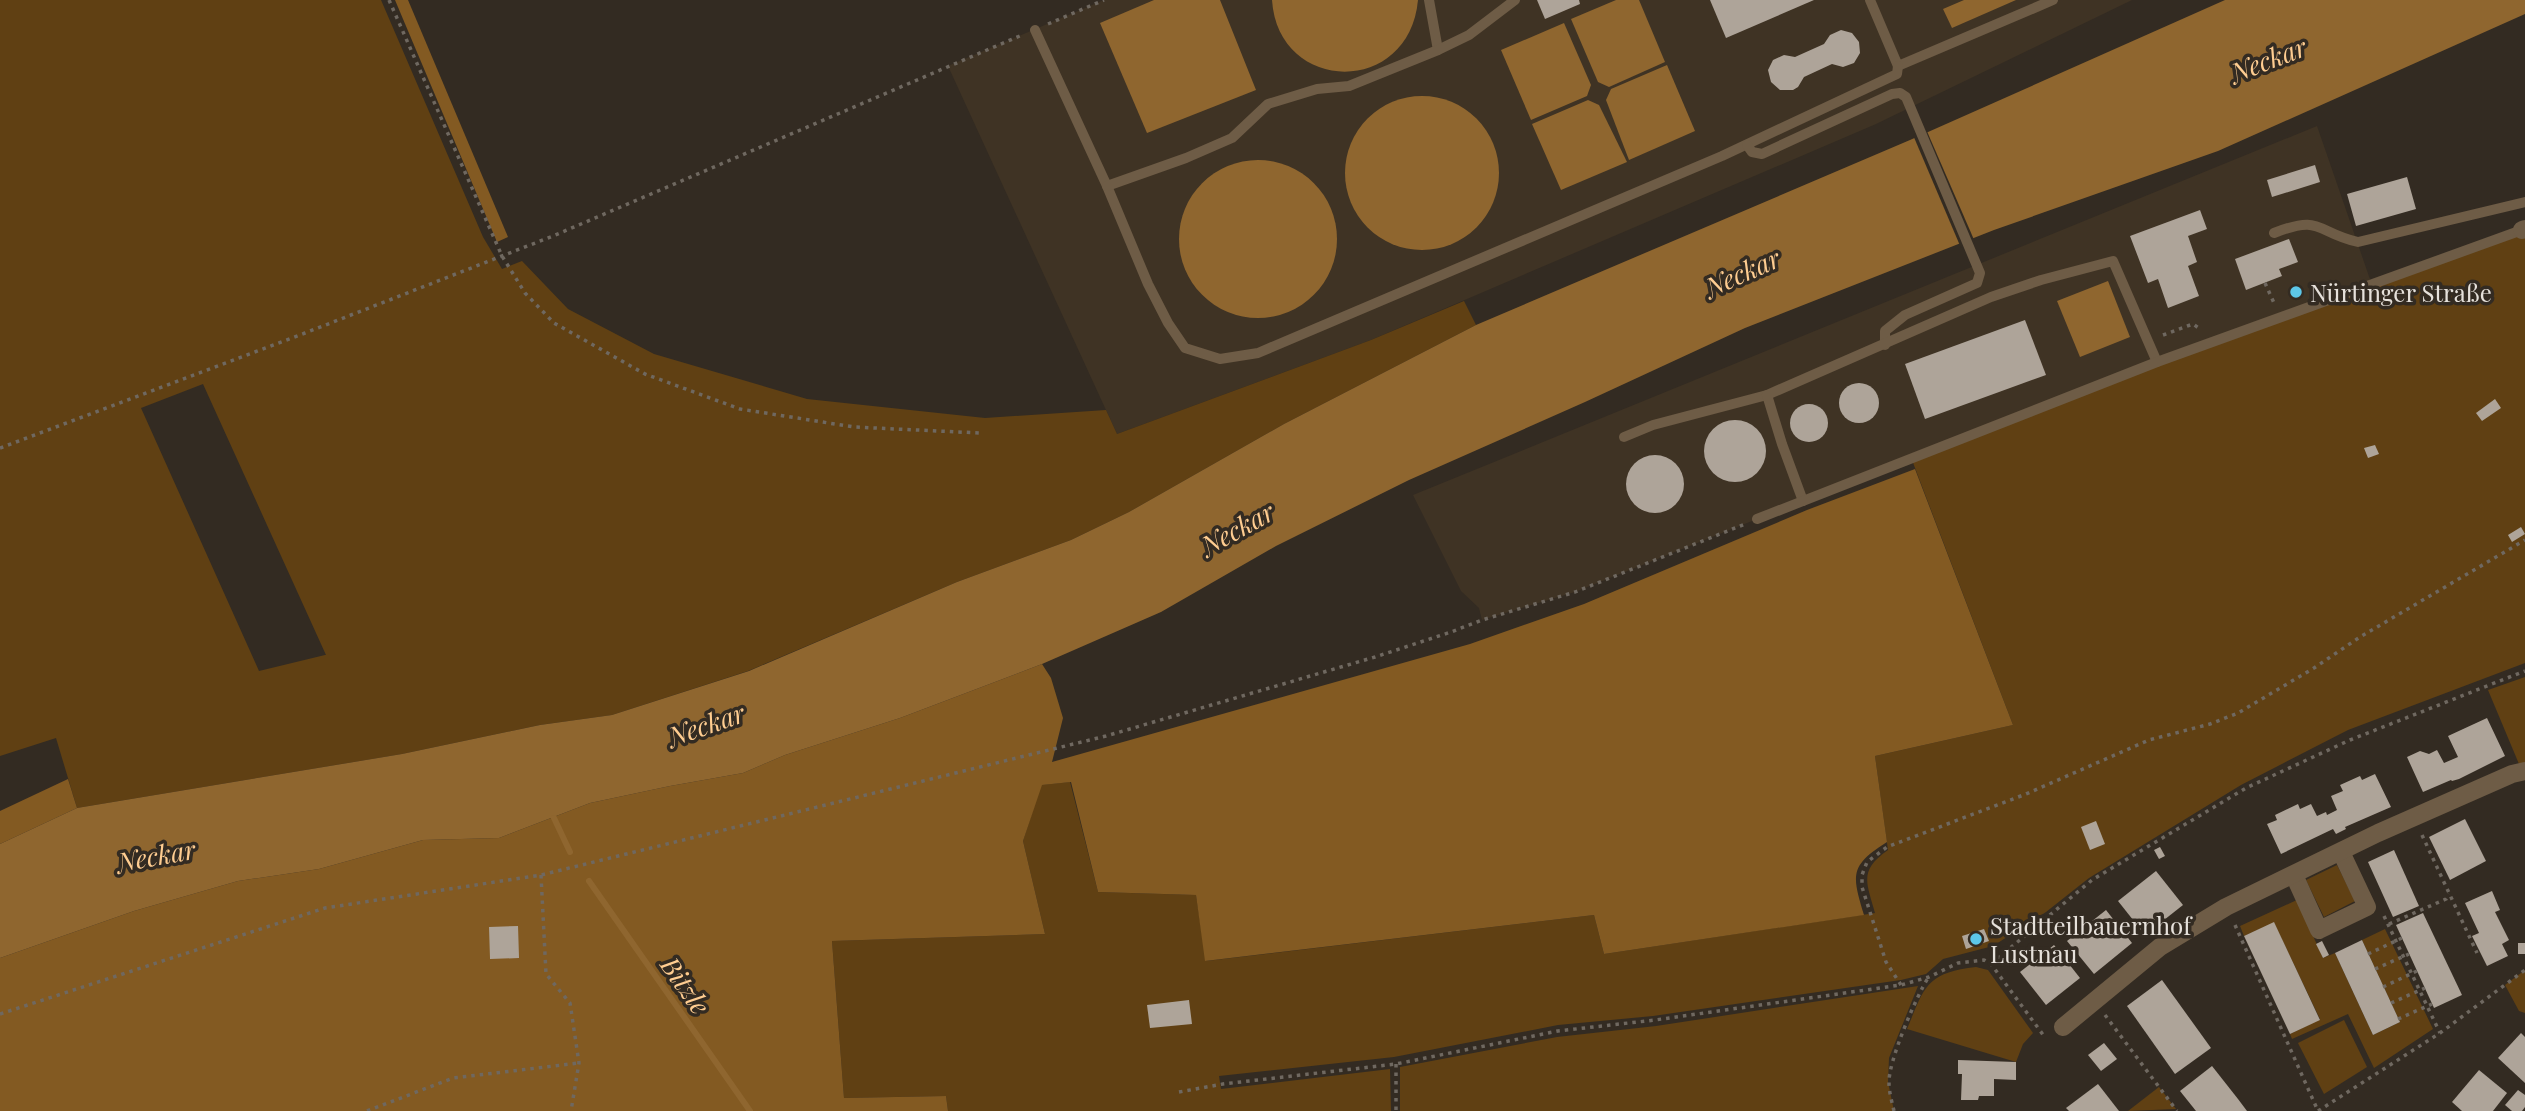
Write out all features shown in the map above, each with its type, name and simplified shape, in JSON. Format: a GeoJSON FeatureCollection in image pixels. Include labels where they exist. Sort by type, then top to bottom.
{"type":"FeatureCollection","features":[{"type":"Feature","properties":{"kind":"street"},"geometry":{"type":"LineString","coordinates":[[2063,1027],[2168,941],[2227,907],[2413,818],[2512,774],[2525,771]]}},
{"type":"Feature","properties":{"kind":"street"},"geometry":{"type":"LineString","coordinates":[[2294,875],[2319,930],[2367,907],[2342,852]]}},
{"type":"Feature","properties":{"kind":"lane"},"geometry":{"type":"LineString","coordinates":[[1429,0],[1438,50]]}},
{"type":"Feature","properties":{"kind":"lane"},"geometry":{"type":"LineString","coordinates":[[1107,186],[1186,158],[1232,138],[1268,104],[1317,89],[1349,86],[1469,36],[1515,0]]}},
{"type":"Feature","properties":{"kind":"lane"},"geometry":{"type":"LineString","coordinates":[[1035,30],[1168,323],[1185,348],[1220,359],[1258,353],[1746,145],[1897,74],[1898,66],[1870,0]]}},
{"type":"Feature","properties":{"kind":"lane"},"geometry":{"type":"LineString","coordinates":[[1898,66],[2053,0]]}},
{"type":"Feature","properties":{"kind":"lane"},"geometry":{"type":"LineString","coordinates":[[1746,145],[1752,152],[1762,153],[1892,94],[1900,93],[1906,97],[1980,273],[1977,283],[1905,315],[1885,331],[1885,345]]}},
{"type":"Feature","properties":{"kind":"lane"},"geometry":{"type":"LineString","coordinates":[[2274,233],[2297,224],[2308,223],[2330,230],[2341,238],[2358,242],[2525,202]]}},
{"type":"Feature","properties":{"kind":"lane"},"geometry":{"type":"LineString","coordinates":[[1757,519],[2157,362],[2523,230]]}},
{"type":"Feature","properties":{"kind":"lane"},"geometry":{"type":"LineString","coordinates":[[1624,437],[1653,425],[1767,395],[1991,297],[2041,280],[2113,261],[2157,362]]}},
{"type":"Feature","properties":{"kind":"lane"},"geometry":{"type":"LineString","coordinates":[[1767,395],[1803,501]]}},
{"type":"Feature","properties":{"kind":"path"},"geometry":{"type":"LineString","coordinates":[[389,0],[502,256],[525,293],[554,323],[645,374],[740,410],[854,427],[980,433]]}},
{"type":"Feature","properties":{"kind":"path"},"geometry":{"type":"LineString","coordinates":[[0,448],[293,338],[553,236],[1104,0]]}},
{"type":"Feature","properties":{"kind":"path"},"geometry":{"type":"LineString","coordinates":[[2265,283],[2280,318]]}},
{"type":"Feature","properties":{"kind":"path"},"geometry":{"type":"LineString","coordinates":[[2148,341],[2193,324],[2200,329],[2208,344]]}},
{"type":"Feature","properties":{"kind":"path"},"geometry":{"type":"LineString","coordinates":[[0,1014],[325,908],[541,875],[1119,733],[1375,657],[1482,620],[1576,592],[1757,519]]}},
{"type":"Feature","properties":{"kind":"path"},"geometry":{"type":"LineString","coordinates":[[1901,985],[1886,962],[1862,887],[1862,875],[1873,855],[1910,836],[2026,794],[2149,740],[2210,724],[2238,713],[2525,540]]}},
{"type":"Feature","properties":{"kind":"path"},"geometry":{"type":"LineString","coordinates":[[1992,964],[2092,880],[2246,788],[2350,740],[2525,671]]}},
{"type":"Feature","properties":{"kind":"path"},"geometry":{"type":"LineString","coordinates":[[2413,818],[2477,953]]}},
{"type":"Feature","properties":{"kind":"path"},"geometry":{"type":"LineString","coordinates":[[541,875],[546,974],[570,1003],[579,1063],[570,1111]]}},
{"type":"Feature","properties":{"kind":"path"},"geometry":{"type":"LineString","coordinates":[[2389,924],[2446,899],[2449,894]]}},
{"type":"Feature","properties":{"kind":"path"},"geometry":{"type":"LineString","coordinates":[[2227,907],[2318,1111],[2440,1033],[2525,970]]}},
{"type":"Feature","properties":{"kind":"path"},"geometry":{"type":"LineString","coordinates":[[2384,916],[2407,955],[2440,1033]]}},
{"type":"Feature","properties":{"kind":"path"},"geometry":{"type":"LineString","coordinates":[[2368,954],[2399,939]]}},
{"type":"Feature","properties":{"kind":"path"},"geometry":{"type":"LineString","coordinates":[[2375,970],[2407,955]]}},
{"type":"Feature","properties":{"kind":"path"},"geometry":{"type":"LineString","coordinates":[[1179,1092],[1223,1084],[1396,1064],[1558,1031],[1901,985],[1929,977],[1958,963],[1977,960],[1992,964],[2050,1043]]}},
{"type":"Feature","properties":{"kind":"path"},"geometry":{"type":"LineString","coordinates":[[2383,987],[2415,972]]}},
{"type":"Feature","properties":{"kind":"path"},"geometry":{"type":"LineString","coordinates":[[1894,1111],[1888,1082],[1904,1028],[1919,992],[1929,977]]}},
{"type":"Feature","properties":{"kind":"path"},"geometry":{"type":"LineString","coordinates":[[2391,1003],[2422,989]]}},
{"type":"Feature","properties":{"kind":"path"},"geometry":{"type":"LineString","coordinates":[[2094,1000],[2177,1111]]}},
{"type":"Feature","properties":{"kind":"path"},"geometry":{"type":"LineString","coordinates":[[2398,1019],[2430,1005]]}},
{"type":"Feature","properties":{"kind":"path"},"geometry":{"type":"LineString","coordinates":[[367,1111],[453,1078],[579,1063]]}},
{"type":"Feature","properties":{"kind":"path"},"geometry":{"type":"LineString","coordinates":[[1396,1064],[1396,1111]]}},
{"type":"Feature","properties":{"kind":"shaded area"},"geometry":{"type":"Polygon","coordinates":[[[0,0],[381,0],[483,237],[502,269],[522,261],[568,309],[654,354],[807,399],[985,418],[1106,410],[1117,434],[1371,340],[1464,301],[1476,325],[1284,424],[1129,512],[1071,540],[957,582],[748,671],[612,715],[540,725],[402,754],[77,808],[56,738],[0,756],[0,0]],[[203,384],[141,408],[259,671],[326,655],[203,384]]]}},
{"type":"Feature","properties":{"kind":"shaded area"},"geometry":{"type":"Polygon","coordinates":[[[395,0],[408,0],[508,237],[497,242],[395,0]]]}},
{"type":"Feature","properties":{"kind":"shaded area"},"geometry":{"type":"Polygon","coordinates":[[[1104,0],[2132,0],[1876,124],[1371,340],[1117,434],[948,66],[1104,0]]]}},
{"type":"Feature","properties":{"kind":"shaded area"},"geometry":{"type":"Polygon","coordinates":[[[2317,126],[2372,285],[1757,519],[1575,592],[1482,620],[1479,608],[1461,591],[1413,495],[2317,126]]]}},
{"type":"Feature","properties":{"kind":"shaded area"},"geometry":{"type":"Polygon","coordinates":[[[2525,229],[2525,663],[2348,730],[2241,785],[2089,878],[2046,912],[1993,946],[1943,959],[1926,974],[1901,980],[1653,1016],[1558,1025],[1394,1057],[1219,1076],[1221,1089],[1390,1069],[1391,1111],[948,1111],[946,1096],[844,1098],[832,941],[1045,934],[1023,841],[1041,785],[1070,782],[1098,892],[1196,895],[1206,961],[1594,915],[1604,954],[1875,913],[1867,878],[1872,864],[1888,850],[1875,756],[2013,725],[1912,460],[2157,362],[2525,229]]]}},
{"type":"Feature","properties":{"kind":"shaded area"},"geometry":{"type":"Polygon","coordinates":[[[1915,469],[2013,725],[1875,756],[1887,842],[1866,858],[1857,872],[1857,890],[1864,915],[1604,954],[1594,915],[1205,961],[1196,895],[1098,892],[1071,782],[1042,785],[1023,841],[1045,934],[832,941],[844,1098],[946,1096],[948,1111],[0,1111],[0,958],[134,911],[238,881],[319,869],[423,840],[499,838],[590,803],[743,773],[785,755],[900,718],[1042,664],[1051,678],[1063,718],[1052,762],[1470,644],[1584,604],[1807,510],[1915,469]]]}},
{"type":"Feature","properties":{"kind":"shaded area"},"geometry":{"type":"Polygon","coordinates":[[[2525,677],[2525,763],[2519,764],[2488,690],[2525,677]]]}},
{"type":"Feature","properties":{"kind":"shaded area"},"geometry":{"type":"Polygon","coordinates":[[[68,779],[77,808],[0,844],[0,811],[68,779]]]}},
{"type":"Feature","properties":{"kind":"shaded area"},"geometry":{"type":"Polygon","coordinates":[[[2337,865],[2355,901],[2324,917],[2306,880],[2337,865]]]}},
{"type":"Feature","properties":{"kind":"shaded area"},"geometry":{"type":"Polygon","coordinates":[[[2297,900],[2323,958],[2335,953],[2373,1035],[2400,1022],[2362,940],[2385,929],[2433,1029],[2374,1068],[2348,1014],[2292,1039],[2290,1034],[2320,1019],[2274,923],[2244,936],[2240,926],[2297,900]]]}},
{"type":"Feature","properties":{"kind":"shaded area"},"geometry":{"type":"Polygon","coordinates":[[[1976,967],[1988,970],[2033,1033],[2023,1044],[2016,1062],[1907,1029],[1918,1002],[1930,984],[1947,973],[1976,967]]]}},
{"type":"Feature","properties":{"kind":"shaded area"},"geometry":{"type":"Polygon","coordinates":[[[2525,970],[2525,1013],[2519,1011],[2505,985],[2525,970]]]}},
{"type":"Feature","properties":{"kind":"shaded area"},"geometry":{"type":"Polygon","coordinates":[[[1918,986],[1889,1058],[1888,1082],[1894,1111],[1400,1111],[1400,1067],[1557,1037],[1656,1026],[1918,986]]]}},
{"type":"Feature","properties":{"kind":"shaded area"},"geometry":{"type":"Polygon","coordinates":[[[2344,1020],[2367,1067],[2324,1094],[2298,1043],[2344,1020]]]}},
{"type":"Feature","properties":{"kind":"shaded area"},"geometry":{"type":"Polygon","coordinates":[[[2159,1087],[2176,1109],[2128,1111],[2159,1087]]]}},
{"type":"Feature","properties":{"kind":"water"},"geometry":{"type":"Polygon","coordinates":[[[1154,0],[1220,0],[1256,90],[1147,133],[1100,23],[1154,0]]]}},
{"type":"Feature","properties":{"kind":"water"},"geometry":{"type":"Polygon","coordinates":[[[1272,0],[1418,0],[1409,32],[1392,54],[1369,67],[1344,72],[1318,67],[1296,53],[1280,31],[1272,0]]]}},
{"type":"Feature","properties":{"kind":"water"},"geometry":{"type":"Polygon","coordinates":[[[1616,0],[1639,0],[1665,62],[1609,87],[1598,82],[1571,19],[1616,0]]]}},
{"type":"Feature","properties":{"kind":"water"},"geometry":{"type":"Polygon","coordinates":[[[1964,0],[2016,0],[1952,28],[1943,9],[1964,0]]]}},
{"type":"Feature","properties":{"kind":"water","name":"Neckar"},"geometry":{"type":"Polygon","coordinates":[[[2225,0],[2525,0],[2525,14],[2218,151],[1994,230],[1745,328],[1409,480],[1276,546],[1161,612],[1042,664],[900,718],[785,755],[743,773],[590,803],[499,838],[423,840],[319,869],[238,881],[134,911],[0,958],[0,844],[77,808],[402,754],[540,725],[612,715],[749,671],[957,582],[1071,540],[1129,512],[1284,424],[1476,325],[1910,140],[2225,0]]]}},
{"type":"Feature","properties":{"kind":"water"},"geometry":{"type":"Polygon","coordinates":[[[1564,23],[1591,85],[1587,96],[1531,120],[1501,50],[1564,23]]]}},
{"type":"Feature","properties":{"kind":"water"},"geometry":{"type":"Polygon","coordinates":[[[1667,65],[1695,131],[1629,160],[1606,100],[1611,89],[1667,65]]]}},
{"type":"Feature","properties":{"kind":"water"},"geometry":{"type":"Polygon","coordinates":[[[1422,96],[1452,101],[1477,118],[1494,143],[1499,173],[1494,203],[1477,228],[1452,245],[1422,250],[1392,245],[1367,228],[1350,203],[1345,173],[1350,143],[1367,118],[1392,101],[1422,96]]]}},
{"type":"Feature","properties":{"kind":"water"},"geometry":{"type":"Polygon","coordinates":[[[1588,100],[1599,105],[1627,162],[1561,190],[1532,124],[1588,100]]]}},
{"type":"Feature","properties":{"kind":"water"},"geometry":{"type":"Polygon","coordinates":[[[1258,160],[1288,166],[1314,183],[1331,209],[1337,239],[1331,269],[1314,295],[1288,312],[1258,318],[1228,312],[1202,295],[1185,269],[1179,239],[1185,209],[1202,183],[1228,166],[1258,160]]]}},
{"type":"Feature","properties":{"kind":"water"},"geometry":{"type":"Polygon","coordinates":[[[2108,281],[2130,337],[2080,357],[2057,301],[2108,281]]]}},
{"type":"Feature","properties":{"kind":"pier"},"geometry":{"type":"Polygon","coordinates":[[[1926,129],[1975,242],[1961,248],[1913,135],[1926,129]]]}},
{"type":"Feature","properties":{"kind":"building"},"geometry":{"type":"Polygon","coordinates":[[[1537,0],[1579,0],[1580,4],[1545,19],[1537,0]]]}},
{"type":"Feature","properties":{"kind":"building"},"geometry":{"type":"Polygon","coordinates":[[[1710,0],[1814,0],[1726,38],[1710,0]]]}},
{"type":"Feature","properties":{"kind":"building"},"geometry":{"type":"Polygon","coordinates":[[[1841,30],[1852,33],[1859,42],[1860,53],[1854,63],[1843,67],[1832,64],[1804,77],[1793,90],[1780,90],[1771,82],[1768,70],[1773,60],[1784,55],[1795,57],[1824,44],[1830,35],[1841,30]]]}},
{"type":"Feature","properties":{"kind":"building"},"geometry":{"type":"Polygon","coordinates":[[[2315,165],[2320,182],[2272,197],[2267,180],[2315,165]]]}},
{"type":"Feature","properties":{"kind":"building"},"geometry":{"type":"Polygon","coordinates":[[[2407,177],[2416,209],[2356,226],[2347,194],[2407,177]]]}},
{"type":"Feature","properties":{"kind":"building"},"geometry":{"type":"Polygon","coordinates":[[[2200,210],[2207,229],[2188,236],[2197,262],[2188,266],[2199,296],[2168,308],[2158,279],[2148,283],[2130,236],[2200,210]]]}},
{"type":"Feature","properties":{"kind":"building"},"geometry":{"type":"Polygon","coordinates":[[[2289,239],[2298,262],[2279,269],[2282,276],[2246,290],[2235,259],[2289,239]]]}},
{"type":"Feature","properties":{"kind":"building","name":"Nürtinger Straße"},"geometry":{"type":"Polygon","coordinates":[[[2300,288],[2302,293],[2292,297],[2291,292],[2300,288]]]}},
{"type":"Feature","properties":{"kind":"building"},"geometry":{"type":"Polygon","coordinates":[[[2025,320],[2046,375],[1925,419],[1905,364],[2025,320]]]}},
{"type":"Feature","properties":{"kind":"building"},"geometry":{"type":"Polygon","coordinates":[[[1859,383],[1867,384],[1873,389],[1878,395],[1878,411],[1873,417],[1867,422],[1859,423],[1851,422],[1845,417],[1840,411],[1839,403],[1840,395],[1845,389],[1851,384],[1859,383]]]}},
{"type":"Feature","properties":{"kind":"building"},"geometry":{"type":"Polygon","coordinates":[[[2495,399],[2501,408],[2482,421],[2476,413],[2495,399]]]}},
{"type":"Feature","properties":{"kind":"building"},"geometry":{"type":"Polygon","coordinates":[[[1809,404],[1823,409],[1828,423],[1823,437],[1809,442],[1795,437],[1790,423],[1795,409],[1809,404]]]}},
{"type":"Feature","properties":{"kind":"building"},"geometry":{"type":"Polygon","coordinates":[[[1735,420],[1757,429],[1766,451],[1757,473],[1735,482],[1713,473],[1704,451],[1713,429],[1735,420]]]}},
{"type":"Feature","properties":{"kind":"building"},"geometry":{"type":"Polygon","coordinates":[[[2375,445],[2379,454],[2368,458],[2364,448],[2375,445]]]}},
{"type":"Feature","properties":{"kind":"building"},"geometry":{"type":"Polygon","coordinates":[[[1655,455],[1666,457],[1679,468],[1684,484],[1682,495],[1671,508],[1655,513],[1644,511],[1631,500],[1626,484],[1628,473],[1639,460],[1655,455]]]}},
{"type":"Feature","properties":{"kind":"building"},"geometry":{"type":"Polygon","coordinates":[[[2521,527],[2525,534],[2512,542],[2508,535],[2521,527]]]}},
{"type":"Feature","properties":{"kind":"building"},"geometry":{"type":"Polygon","coordinates":[[[2487,718],[2505,756],[2459,779],[2423,792],[2407,757],[2420,751],[2429,754],[2437,750],[2444,763],[2458,757],[2448,736],[2487,718]]]}},
{"type":"Feature","properties":{"kind":"building"},"geometry":{"type":"Polygon","coordinates":[[[2375,774],[2391,807],[2345,827],[2346,829],[2336,834],[2333,829],[2281,854],[2267,824],[2277,820],[2275,815],[2298,804],[2300,809],[2311,804],[2317,816],[2326,812],[2327,815],[2337,810],[2331,796],[2343,791],[2340,785],[2360,776],[2362,780],[2375,774]]]}},
{"type":"Feature","properties":{"kind":"building"},"geometry":{"type":"Polygon","coordinates":[[[2465,819],[2486,861],[2450,880],[2429,837],[2465,819]]]}},
{"type":"Feature","properties":{"kind":"building"},"geometry":{"type":"Polygon","coordinates":[[[2096,821],[2105,844],[2090,850],[2081,827],[2096,821]]]}},
{"type":"Feature","properties":{"kind":"building"},"geometry":{"type":"Polygon","coordinates":[[[2160,847],[2165,856],[2159,859],[2154,850],[2160,847]]]}},
{"type":"Feature","properties":{"kind":"building"},"geometry":{"type":"Polygon","coordinates":[[[2394,850],[2419,906],[2393,917],[2368,862],[2394,850]]]}},
{"type":"Feature","properties":{"kind":"building"},"geometry":{"type":"Polygon","coordinates":[[[2156,871],[2183,905],[2145,935],[2118,901],[2156,871]]]}},
{"type":"Feature","properties":{"kind":"building"},"geometry":{"type":"Polygon","coordinates":[[[2492,891],[2500,910],[2495,912],[2509,940],[2502,944],[2508,956],[2487,966],[2472,936],[2479,933],[2465,903],[2492,891]]]}},
{"type":"Feature","properties":{"kind":"building"},"geometry":{"type":"Polygon","coordinates":[[[2106,910],[2132,943],[2094,974],[2067,941],[2106,910]]]}},
{"type":"Feature","properties":{"kind":"building"},"geometry":{"type":"Polygon","coordinates":[[[2423,913],[2462,995],[2434,1008],[2396,925],[2423,913]]]}},
{"type":"Feature","properties":{"kind":"building"},"geometry":{"type":"Polygon","coordinates":[[[2274,922],[2320,1020],[2290,1034],[2244,936],[2274,922]]]}},
{"type":"Feature","properties":{"kind":"building"},"geometry":{"type":"Polygon","coordinates":[[[518,926],[519,958],[490,959],[489,927],[518,926]]]}},
{"type":"Feature","properties":{"kind":"building","name":"Stadtteilbauernhof Lustnau"},"geometry":{"type":"Polygon","coordinates":[[[1984,929],[1989,941],[1966,949],[1962,936],[1984,929]]]}},
{"type":"Feature","properties":{"kind":"building"},"geometry":{"type":"Polygon","coordinates":[[[2362,940],[2400,1022],[2373,1035],[2335,953],[2362,940]]]}},
{"type":"Feature","properties":{"kind":"building"},"geometry":{"type":"Polygon","coordinates":[[[2322,941],[2329,955],[2323,958],[2316,944],[2322,941]]]}},
{"type":"Feature","properties":{"kind":"building"},"geometry":{"type":"Polygon","coordinates":[[[2518,943],[2525,943],[2525,954],[2518,954],[2518,943]]]}},
{"type":"Feature","properties":{"kind":"building"},"geometry":{"type":"Polygon","coordinates":[[[2054,945],[2080,978],[2046,1005],[2020,972],[2054,945]]]}},
{"type":"Feature","properties":{"kind":"building"},"geometry":{"type":"Polygon","coordinates":[[[2162,980],[2211,1048],[2175,1074],[2127,1006],[2162,980]]]}},
{"type":"Feature","properties":{"kind":"building"},"geometry":{"type":"Polygon","coordinates":[[[1189,1000],[1192,1024],[1150,1028],[1147,1005],[1189,1000]]]}},
{"type":"Feature","properties":{"kind":"building"},"geometry":{"type":"Polygon","coordinates":[[[2521,1033],[2525,1037],[2525,1083],[2498,1058],[2521,1033]]]}},
{"type":"Feature","properties":{"kind":"building"},"geometry":{"type":"Polygon","coordinates":[[[2104,1043],[2117,1059],[2101,1071],[2088,1055],[2104,1043]]]}},
{"type":"Feature","properties":{"kind":"building"},"geometry":{"type":"Polygon","coordinates":[[[1958,1060],[2016,1062],[2016,1080],[1994,1079],[1994,1096],[1961,1100],[1962,1074],[1958,1074],[1958,1060]]]}},
{"type":"Feature","properties":{"kind":"building"},"geometry":{"type":"Polygon","coordinates":[[[2212,1066],[2247,1111],[2196,1111],[2180,1091],[2212,1066]]]}},
{"type":"Feature","properties":{"kind":"building"},"geometry":{"type":"Polygon","coordinates":[[[2479,1070],[2507,1093],[2493,1111],[2462,1111],[2452,1102],[2479,1070]]]}},
{"type":"Feature","properties":{"kind":"building"},"geometry":{"type":"Polygon","coordinates":[[[2098,1084],[2119,1111],[2069,1111],[2066,1108],[2098,1084]]]}},
{"type":"Feature","properties":{"kind":"building"},"geometry":{"type":"Polygon","coordinates":[[[2518,1090],[2525,1095],[2525,1107],[2522,1111],[2512,1111],[2505,1105],[2518,1090]]]}},
{"type":"Feature","properties":{"kind":"waterway","name":"Bitzle"},"geometry":{"type":"LineString","coordinates":[[554,818],[570,852]]}},
{"type":"Feature","properties":{"kind":"waterway","name":"Bitzle"},"geometry":{"type":"LineString","coordinates":[[589,881],[750,1111]]}},
{"type":"Feature","properties":{"kind":"place","name":"Nürtinger Straße"},"geometry":{"type":"Point","coordinates":[2296,292]}},
{"type":"Feature","properties":{"kind":"place","name":"Stadtteilbauernhof Lustnau"},"geometry":{"type":"Point","coordinates":[1976,939]}}]}
